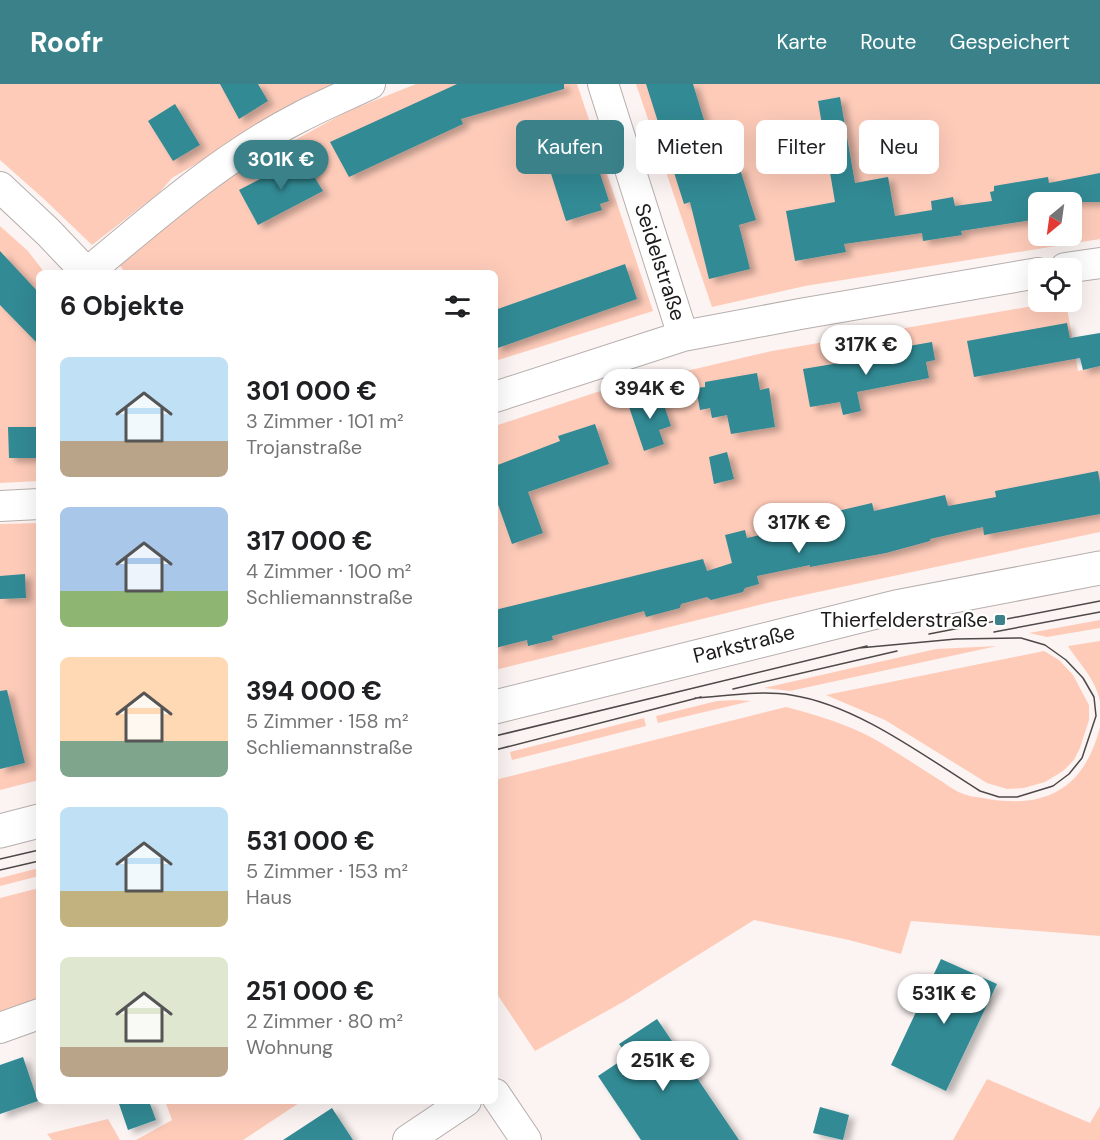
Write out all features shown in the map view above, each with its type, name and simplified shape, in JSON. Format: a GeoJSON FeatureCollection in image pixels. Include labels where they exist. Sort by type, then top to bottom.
{"type":"FeatureCollection","features":[{"type":"Feature","properties":{"kind":"main road","name":"Parkstraße"},"geometry":{"type":"LineString","coordinates":[[498,706],[896,607],[1100,568]]}},
{"type":"Feature","properties":{"kind":"main road"},"geometry":{"type":"LineString","coordinates":[[0,831],[36,822]]}},
{"type":"Feature","properties":{"kind":"street"},"geometry":{"type":"LineString","coordinates":[[91,270],[172,202],[236,156],[299,117],[370,84]]}},
{"type":"Feature","properties":{"kind":"street","name":"Seidelstraße"},"geometry":{"type":"LineString","coordinates":[[603,84],[683,336]]}},
{"type":"Feature","properties":{"kind":"street"},"geometry":{"type":"LineString","coordinates":[[0,188],[48,232],[84,270]]}},
{"type":"Feature","properties":{"kind":"street"},"geometry":{"type":"LineString","coordinates":[[1082,265],[1100,262]]}},
{"type":"Feature","properties":{"kind":"street"},"geometry":{"type":"LineString","coordinates":[[498,396],[683,336],[1028,275]]}},
{"type":"Feature","properties":{"kind":"street"},"geometry":{"type":"LineString","coordinates":[[0,506],[36,504]]}},
{"type":"Feature","properties":{"kind":"street"},"geometry":{"type":"LineString","coordinates":[[0,1028],[36,1015]]}},
{"type":"Feature","properties":{"kind":"street"},"geometry":{"type":"LineString","coordinates":[[498,1098],[526,1140]]}},
{"type":"Feature","properties":{"kind":"street"},"geometry":{"type":"LineString","coordinates":[[408,1140],[462,1104]]}},
{"type":"Feature","properties":{"kind":"shaded area"},"geometry":{"type":"Polygon","coordinates":[[[0,84],[332,84],[172,178],[159,193],[92,245],[0,160],[0,84]]]}},
{"type":"Feature","properties":{"kind":"shaded area"},"geometry":{"type":"Polygon","coordinates":[[[416,84],[577,84],[589,120],[516,120],[516,174],[607,174],[653,311],[498,360],[498,270],[123,270],[119,264],[165,222],[253,163],[346,112],[416,84]]]}},
{"type":"Feature","properties":{"kind":"shaded area"},"geometry":{"type":"Polygon","coordinates":[[[636,84],[1100,84],[1100,239],[1082,242],[1082,192],[1028,192],[1028,246],[1056,246],[805,286],[712,307],[667,174],[744,174],[744,120],[648,120],[636,84]]]}},
{"type":"Feature","properties":{"kind":"shaded area"},"geometry":{"type":"Polygon","coordinates":[[[0,226],[28,251],[43,270],[36,270],[36,481],[0,483],[0,226]]]}},
{"type":"Feature","properties":{"kind":"shaded area"},"geometry":{"type":"Polygon","coordinates":[[[1028,307],[1028,312],[1068,312],[1078,371],[1100,366],[1100,532],[771,602],[498,669],[498,425],[597,392],[772,351],[1028,307]]]}},
{"type":"Feature","properties":{"kind":"shaded area"},"geometry":{"type":"Polygon","coordinates":[[[36,523],[36,781],[0,790],[0,524],[36,523]]]}},
{"type":"Feature","properties":{"kind":"shaded area"},"geometry":{"type":"Polygon","coordinates":[[[1100,620],[1100,628],[1047,637],[1029,633],[1100,620]]]}},
{"type":"Feature","properties":{"kind":"shaded area"},"geometry":{"type":"Polygon","coordinates":[[[1100,641],[1100,702],[1091,679],[1068,646],[1100,641]]]}},
{"type":"Feature","properties":{"kind":"shaded area"},"geometry":{"type":"Polygon","coordinates":[[[997,646],[790,691],[764,688],[936,649],[997,646]]]}},
{"type":"Feature","properties":{"kind":"shaded area"},"geometry":{"type":"Polygon","coordinates":[[[1044,651],[1059,660],[1073,675],[1089,705],[1089,720],[1074,760],[1063,771],[1045,782],[1024,788],[1007,789],[987,783],[885,720],[826,695],[1044,651]]]}},
{"type":"Feature","properties":{"kind":"shaded area"},"geometry":{"type":"Polygon","coordinates":[[[717,701],[751,701],[658,723],[656,716],[717,701]]]}},
{"type":"Feature","properties":{"kind":"shaded area"},"geometry":{"type":"Polygon","coordinates":[[[786,707],[832,720],[865,734],[964,794],[988,799],[1029,800],[1061,789],[1074,778],[1085,765],[1100,727],[1100,936],[911,921],[901,954],[849,940],[754,920],[623,1002],[535,1051],[498,996],[498,779],[786,707]]]}},
{"type":"Feature","properties":{"kind":"shaded area"},"geometry":{"type":"Polygon","coordinates":[[[644,718],[646,726],[512,760],[510,752],[644,718]]]}},
{"type":"Feature","properties":{"kind":"shaded area"},"geometry":{"type":"Polygon","coordinates":[[[36,869],[36,877],[0,886],[0,878],[36,869]]]}},
{"type":"Feature","properties":{"kind":"shaded area"},"geometry":{"type":"Polygon","coordinates":[[[36,889],[36,1000],[0,1012],[0,898],[36,889]]]}},
{"type":"Feature","properties":{"kind":"shaded area"},"geometry":{"type":"Polygon","coordinates":[[[987,1079],[1090,1123],[1100,1106],[1100,1140],[953,1140],[987,1079]]]}},
{"type":"Feature","properties":{"kind":"shaded area"},"geometry":{"type":"Polygon","coordinates":[[[166,1104],[297,1104],[243,1140],[136,1140],[172,1120],[166,1104]]]}},
{"type":"Feature","properties":{"kind":"shaded area"},"geometry":{"type":"Polygon","coordinates":[[[108,1119],[120,1140],[52,1140],[47,1134],[108,1119]]]}},
{"type":"Feature","properties":{"kind":"building"},"geometry":{"type":"Polygon","coordinates":[[[220,84],[258,84],[268,101],[239,119],[220,84]]]}},
{"type":"Feature","properties":{"kind":"building"},"geometry":{"type":"Polygon","coordinates":[[[457,84],[564,84],[564,89],[461,119],[463,124],[349,177],[330,142],[457,84]]]}},
{"type":"Feature","properties":{"kind":"building"},"geometry":{"type":"Polygon","coordinates":[[[646,84],[693,84],[704,120],[657,120],[646,84]]]}},
{"type":"Feature","properties":{"kind":"building"},"geometry":{"type":"Polygon","coordinates":[[[840,97],[844,120],[821,120],[818,101],[840,97]]]}},
{"type":"Feature","properties":{"kind":"building"},"geometry":{"type":"Polygon","coordinates":[[[175,104],[200,145],[173,161],[148,121],[175,104]]]}},
{"type":"Feature","properties":{"kind":"building"},"geometry":{"type":"Polygon","coordinates":[[[847,137],[855,183],[888,177],[895,216],[932,210],[931,201],[953,197],[955,206],[992,201],[990,192],[994,191],[994,186],[1048,177],[1049,183],[1100,173],[1100,202],[1082,202],[1082,192],[1028,192],[1028,221],[961,231],[962,235],[923,241],[922,233],[844,244],[846,252],[795,261],[786,211],[835,202],[830,174],[847,174],[847,137]]]}},
{"type":"Feature","properties":{"kind":"building"},"geometry":{"type":"Polygon","coordinates":[[[302,157],[323,191],[258,225],[239,190],[302,157]]]}},
{"type":"Feature","properties":{"kind":"building"},"geometry":{"type":"Polygon","coordinates":[[[551,174],[600,174],[609,201],[600,204],[602,210],[566,221],[551,174]]]}},
{"type":"Feature","properties":{"kind":"building"},"geometry":{"type":"Polygon","coordinates":[[[674,174],[742,174],[756,220],[739,225],[750,269],[709,279],[690,202],[684,204],[674,174]]]}},
{"type":"Feature","properties":{"kind":"building"},"geometry":{"type":"Polygon","coordinates":[[[0,251],[36,290],[36,342],[0,305],[0,251]]]}},
{"type":"Feature","properties":{"kind":"building"},"geometry":{"type":"Polygon","coordinates":[[[625,264],[637,299],[498,348],[498,309],[625,264]]]}},
{"type":"Feature","properties":{"kind":"building"},"geometry":{"type":"Polygon","coordinates":[[[1067,323],[1070,338],[1100,333],[1100,366],[1083,370],[1080,358],[974,377],[967,341],[1067,323]]]}},
{"type":"Feature","properties":{"kind":"building"},"geometry":{"type":"Polygon","coordinates":[[[932,342],[935,360],[926,362],[929,378],[857,392],[861,411],[843,415],[840,402],[810,407],[803,369],[881,356],[880,351],[932,342]]]}},
{"type":"Feature","properties":{"kind":"building"},"geometry":{"type":"Polygon","coordinates":[[[757,373],[760,390],[769,388],[775,427],[731,434],[727,415],[712,418],[710,408],[700,410],[696,388],[705,387],[705,382],[757,373]]]}},
{"type":"Feature","properties":{"kind":"building"},"geometry":{"type":"Polygon","coordinates":[[[660,393],[671,426],[659,430],[664,444],[644,451],[628,404],[660,393]]]}},
{"type":"Feature","properties":{"kind":"building"},"geometry":{"type":"Polygon","coordinates":[[[595,424],[609,464],[528,492],[543,533],[512,544],[498,504],[498,465],[560,441],[558,436],[595,424]]]}},
{"type":"Feature","properties":{"kind":"building"},"geometry":{"type":"Polygon","coordinates":[[[8,427],[36,427],[36,458],[9,458],[8,427]]]}},
{"type":"Feature","properties":{"kind":"building"},"geometry":{"type":"Polygon","coordinates":[[[727,452],[734,479],[714,484],[709,457],[727,452]]]}},
{"type":"Feature","properties":{"kind":"building"},"geometry":{"type":"Polygon","coordinates":[[[1098,471],[1100,514],[984,535],[983,527],[930,539],[930,541],[886,553],[757,576],[759,584],[745,588],[743,592],[711,600],[707,597],[681,604],[680,608],[646,617],[644,611],[552,636],[553,640],[528,646],[527,640],[498,647],[498,609],[703,559],[707,571],[732,563],[725,535],[745,530],[747,538],[801,526],[799,520],[872,503],[874,511],[945,495],[948,506],[996,497],[995,491],[1098,471]]]}},
{"type":"Feature","properties":{"kind":"building"},"geometry":{"type":"Polygon","coordinates":[[[25,574],[26,598],[0,599],[0,576],[25,574]]]}},
{"type":"Feature","properties":{"kind":"building"},"geometry":{"type":"Polygon","coordinates":[[[7,690],[25,763],[0,769],[0,691],[7,690]]]}},
{"type":"Feature","properties":{"kind":"building"},"geometry":{"type":"Polygon","coordinates":[[[941,959],[997,984],[946,1091],[891,1065],[941,959]]]}},
{"type":"Feature","properties":{"kind":"building"},"geometry":{"type":"Polygon","coordinates":[[[657,1019],[739,1140],[641,1140],[598,1076],[628,1056],[619,1044],[657,1019]]]}},
{"type":"Feature","properties":{"kind":"building"},"geometry":{"type":"Polygon","coordinates":[[[23,1057],[36,1095],[36,1102],[0,1114],[0,1065],[23,1057]]]}},
{"type":"Feature","properties":{"kind":"building"},"geometry":{"type":"Polygon","coordinates":[[[119,1104],[150,1104],[156,1120],[128,1130],[119,1104]]]}},
{"type":"Feature","properties":{"kind":"building"},"geometry":{"type":"Polygon","coordinates":[[[820,1107],[849,1115],[843,1140],[813,1133],[820,1107]]]}},
{"type":"Feature","properties":{"kind":"building"},"geometry":{"type":"Polygon","coordinates":[[[332,1108],[353,1140],[283,1140],[332,1108]]]}},
{"type":"Feature","properties":{"kind":"tram line"},"geometry":{"type":"LineString","coordinates":[[929,634],[1100,601]]}},
{"type":"Feature","properties":{"kind":"tram line"},"geometry":{"type":"LineString","coordinates":[[994,632],[1100,612]]}},
{"type":"Feature","properties":{"kind":"tram line"},"geometry":{"type":"LineString","coordinates":[[695,698],[767,693],[791,695],[816,701],[865,721],[913,748],[980,791],[999,797],[1017,797],[1053,786],[1069,774],[1082,758],[1096,716],[1094,697],[1083,678],[1066,660],[1045,645],[1021,638],[956,639],[859,648]]}},
{"type":"Feature","properties":{"kind":"tram line"},"geometry":{"type":"LineString","coordinates":[[498,735],[867,646]]}},
{"type":"Feature","properties":{"kind":"tram line"},"geometry":{"type":"LineString","coordinates":[[733,689],[897,651]]}},
{"type":"Feature","properties":{"kind":"tram line"},"geometry":{"type":"LineString","coordinates":[[498,749],[701,697]]}},
{"type":"Feature","properties":{"kind":"tram line"},"geometry":{"type":"LineString","coordinates":[[0,859],[36,851]]}},
{"type":"Feature","properties":{"kind":"tram line"},"geometry":{"type":"LineString","coordinates":[[0,870],[36,862]]}},
{"type":"Feature","properties":{"kind":"place","name":"Thierfelderstraße"},"geometry":{"type":"Point","coordinates":[1000,620]}}]}
